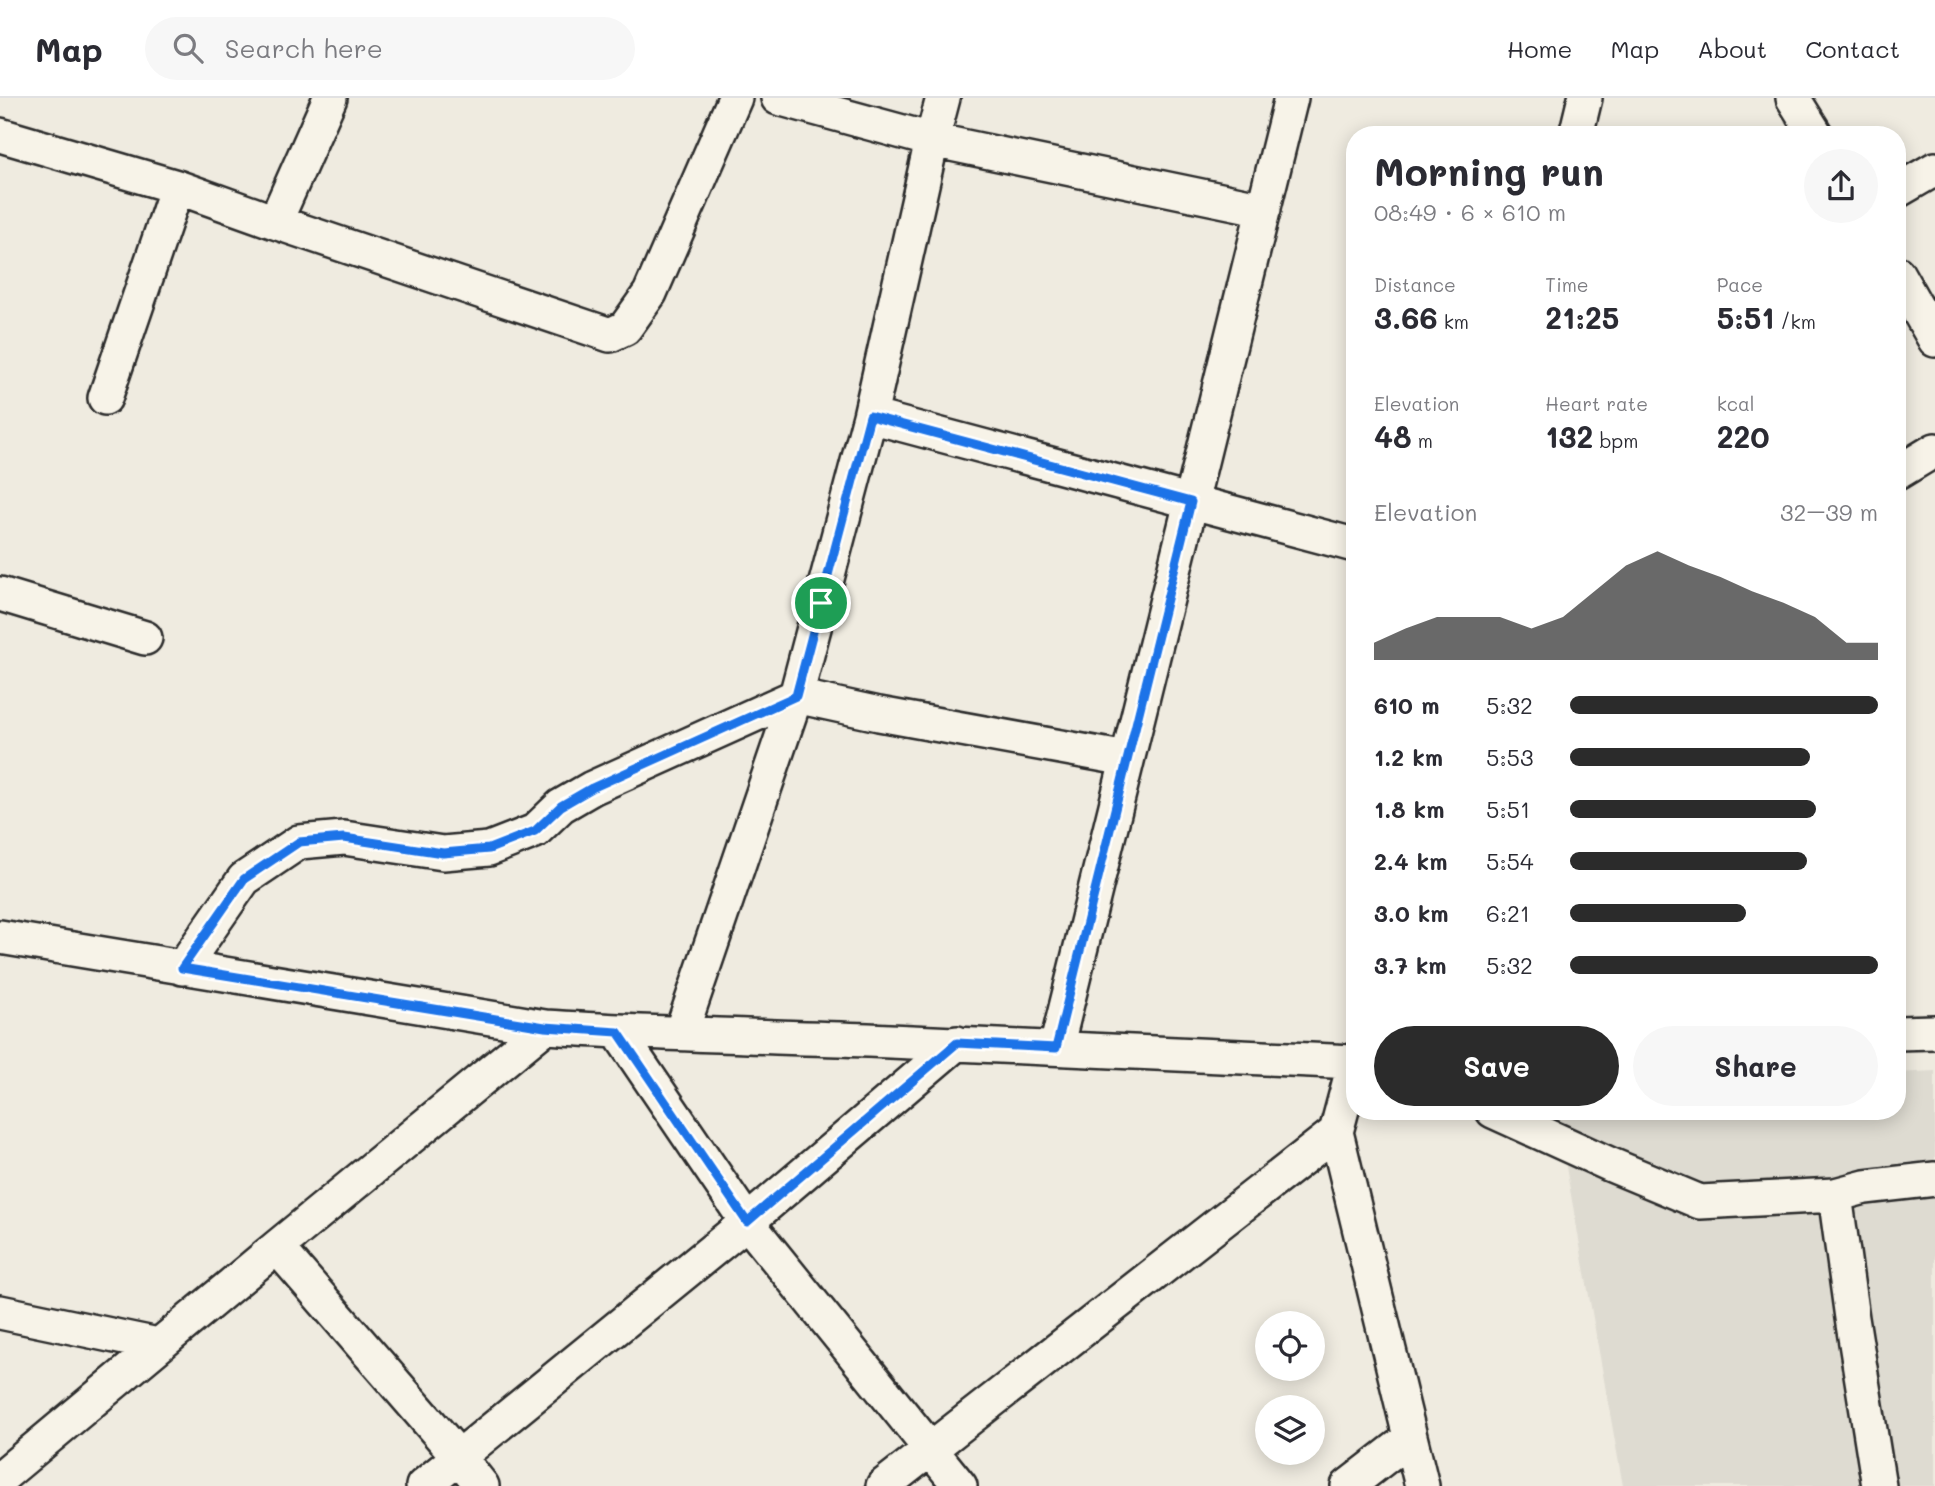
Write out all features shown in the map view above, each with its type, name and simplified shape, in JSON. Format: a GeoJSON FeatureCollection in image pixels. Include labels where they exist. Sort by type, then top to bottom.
{"type":"FeatureCollection","features":[{"type":"Feature","properties":{"kind":"street"},"geometry":{"type":"LineString","coordinates":[[275,222],[330,98]]}},
{"type":"Feature","properties":{"kind":"street"},"geometry":{"type":"LineString","coordinates":[[0,135],[177,187],[610,335],[625,328],[650,293],[735,98]]}},
{"type":"Feature","properties":{"kind":"street"},"geometry":{"type":"LineString","coordinates":[[778,98],[932,141],[1264,209]]}},
{"type":"Feature","properties":{"kind":"street"},"geometry":{"type":"LineString","coordinates":[[681,1032],[796,696],[870,416],[943,98]]}},
{"type":"Feature","properties":{"kind":"street"},"geometry":{"type":"LineString","coordinates":[[1056,1048],[1292,98]]}},
{"type":"Feature","properties":{"kind":"street"},"geometry":{"type":"LineString","coordinates":[[1578,126],[1585,98]]}},
{"type":"Feature","properties":{"kind":"street"},"geometry":{"type":"LineString","coordinates":[[1793,98],[1810,126]]}},
{"type":"Feature","properties":{"kind":"street"},"geometry":{"type":"LineString","coordinates":[[1906,186],[1935,169]]}},
{"type":"Feature","properties":{"kind":"street"},"geometry":{"type":"LineString","coordinates":[[105,398],[177,187]]}},
{"type":"Feature","properties":{"kind":"street"},"geometry":{"type":"LineString","coordinates":[[1906,289],[1935,340]]}},
{"type":"Feature","properties":{"kind":"street"},"geometry":{"type":"LineString","coordinates":[[870,416],[1346,543]]}},
{"type":"Feature","properties":{"kind":"street"},"geometry":{"type":"LineString","coordinates":[[1906,468],[1935,450]]}},
{"type":"Feature","properties":{"kind":"street"},"geometry":{"type":"LineString","coordinates":[[0,594],[145,638]]}},
{"type":"Feature","properties":{"kind":"street"},"geometry":{"type":"LineString","coordinates":[[182,968],[244,879],[299,842],[344,838],[443,853],[489,849],[535,831],[561,806],[592,788],[796,696],[1128,760]]}},
{"type":"Feature","properties":{"kind":"street"},"geometry":{"type":"LineString","coordinates":[[0,937],[545,1027],[1056,1048],[1346,1076]]}},
{"type":"Feature","properties":{"kind":"street"},"geometry":{"type":"LineString","coordinates":[[6,1480],[158,1345],[545,1027]]}},
{"type":"Feature","properties":{"kind":"street"},"geometry":{"type":"LineString","coordinates":[[618,1032],[747,1222],[960,1486]]}},
{"type":"Feature","properties":{"kind":"street"},"geometry":{"type":"LineString","coordinates":[[1906,1033],[1935,1032]]}},
{"type":"Feature","properties":{"kind":"street"},"geometry":{"type":"LineString","coordinates":[[423,1486],[747,1222],[957,1043]]}},
{"type":"Feature","properties":{"kind":"street"},"geometry":{"type":"LineString","coordinates":[[1346,1100],[1336,1132],[1422,1486]]}},
{"type":"Feature","properties":{"kind":"street"},"geometry":{"type":"LineString","coordinates":[[1513,1120],[1700,1202],[1835,1195],[1865,1187],[1935,1179]]}},
{"type":"Feature","properties":{"kind":"street"},"geometry":{"type":"LineString","coordinates":[[883,1486],[1336,1132]]}},
{"type":"Feature","properties":{"kind":"street"},"geometry":{"type":"LineString","coordinates":[[1835,1195],[1879,1486]]}},
{"type":"Feature","properties":{"kind":"street"},"geometry":{"type":"LineString","coordinates":[[277,1247],[482,1486]]}},
{"type":"Feature","properties":{"kind":"street"},"geometry":{"type":"LineString","coordinates":[[0,1312],[158,1345]]}},
{"type":"Feature","properties":{"kind":"street"},"geometry":{"type":"LineString","coordinates":[[1348,1486],[1410,1438]]}},
{"type":"Feature","properties":{"kind":"shaded area"},"geometry":{"type":"Polygon","coordinates":[[[1935,1071],[1935,1486],[1623,1486],[1558,1120],[1906,1120],[1906,1073],[1935,1071]]]}},
{"type":"Feature","properties":{"kind":"route"},"geometry":{"type":"LineString","coordinates":[[870,416],[1191,502],[1056,1048],[957,1043],[747,1222],[618,1032],[545,1027],[182,968],[244,879],[299,842],[344,838],[443,853],[489,849],[535,831],[561,806],[592,788],[796,696],[821,603],[870,416]]}}]}
